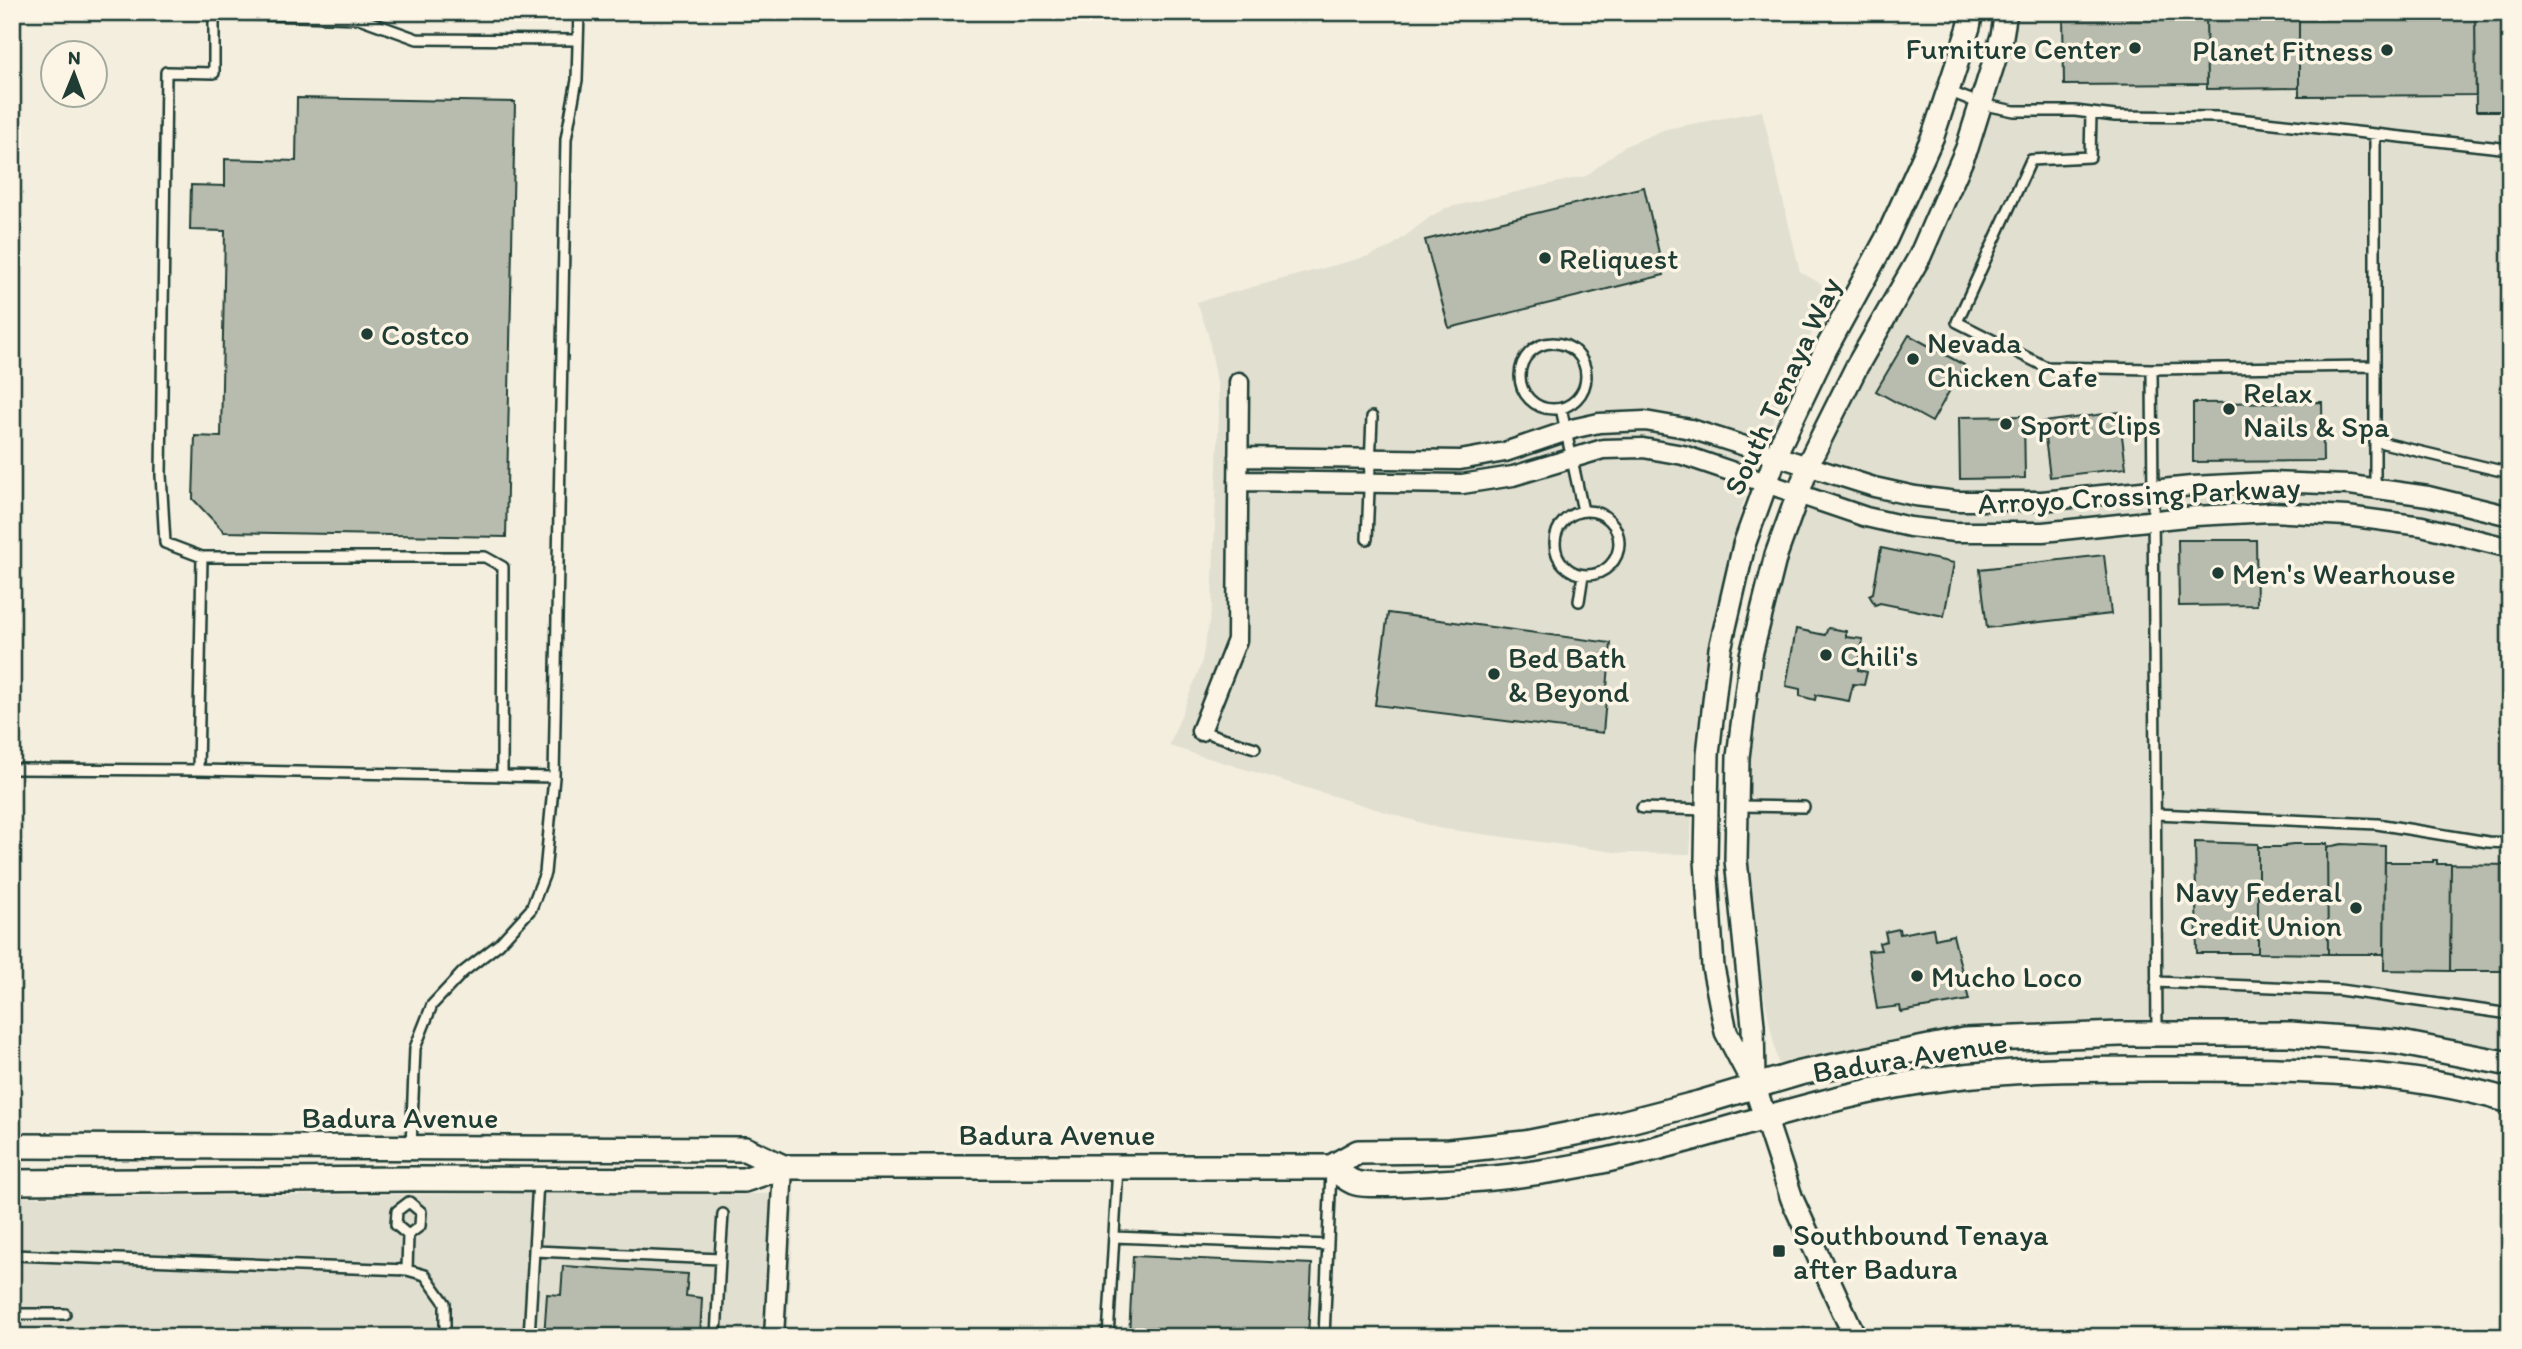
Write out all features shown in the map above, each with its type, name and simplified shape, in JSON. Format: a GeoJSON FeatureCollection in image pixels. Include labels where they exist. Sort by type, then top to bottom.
{"type":"FeatureCollection","features":[{"type":"Feature","properties":{"kind":"main road","name":"Badura Avenue"},"geometry":{"type":"LineString","coordinates":[[12,1182],[409,1179],[744,1181],[783,1167],[1331,1167],[1358,1152],[1449,1151],[1525,1143],[1606,1127],[1800,1073],[1861,1059],[1964,1040],[2024,1036],[2290,1034],[2396,1042],[2510,1064]]}},
{"type":"Feature","properties":{"kind":"main road","name":"Badura Avenue"},"geometry":{"type":"LineString","coordinates":[[1331,1167],[1356,1183],[1430,1183],[1487,1179],[1609,1159],[1885,1087],[2026,1071],[2289,1069],[2392,1076],[2510,1101]]}},
{"type":"Feature","properties":{"kind":"main road","name":"Badura Avenue"},"geometry":{"type":"LineString","coordinates":[[12,1146],[745,1149],[783,1167]]}},
{"type":"Feature","properties":{"kind":"main road"},"geometry":{"type":"LineString","coordinates":[[409,1179],[411,1148]]}},
{"type":"Feature","properties":{"kind":"street","name":"South Tenaya Way"},"geometry":{"type":"LineString","coordinates":[[1855,1337],[1792,1199],[1755,1087],[1726,1032],[1713,967],[1706,860],[1707,754],[1720,649],[1744,545],[1766,483],[1826,349],[1886,239],[1933,136],[1972,12]]}},
{"type":"Feature","properties":{"kind":"street","name":"South Tenaya Way"},"geometry":{"type":"LineString","coordinates":[[1755,1087],[1753,1024],[1736,860],[1738,757],[1751,655],[1776,555],[1808,466],[1857,366],[1920,256],[1967,148],[2002,36],[2006,12]]}},
{"type":"Feature","properties":{"kind":"street"},"geometry":{"type":"LineString","coordinates":[[1201,732],[1237,640],[1239,382]]}},
{"type":"Feature","properties":{"kind":"street","name":"Arroyo Crossing Parkway"},"geometry":{"type":"LineString","coordinates":[[1238,457],[1437,461],[1482,457],[1567,431],[1610,422],[1657,423],[1691,429],[1874,487],[1957,501],[2042,501],[2271,482],[2350,485],[2428,496],[2510,516]]}},
{"type":"Feature","properties":{"kind":"street","name":"Arroyo Crossing Parkway"},"geometry":{"type":"LineString","coordinates":[[1238,481],[1437,485],[1488,481],[1572,457],[1623,447],[1663,450],[1866,517],[1910,527],[1955,531],[2043,532],[2194,516],[2271,512],[2347,516],[2422,526],[2510,548]]}},
{"type":"Feature","properties":{"kind":"street"},"geometry":{"type":"LineString","coordinates":[[775,1337],[783,1167]]}},
{"type":"Feature","properties":{"kind":"lane"},"geometry":{"type":"LineString","coordinates":[[181,12],[359,18],[417,39],[578,40]]}},
{"type":"Feature","properties":{"kind":"lane"},"geometry":{"type":"LineString","coordinates":[[411,1148],[415,1048],[432,1005],[463,972],[499,944],[531,909],[545,873],[554,776],[566,139],[578,80],[579,12]]}},
{"type":"Feature","properties":{"kind":"lane"},"geometry":{"type":"LineString","coordinates":[[214,13],[214,73],[166,72],[161,475],[165,543],[202,557],[485,557],[503,567],[502,776]]}},
{"type":"Feature","properties":{"kind":"lane"},"geometry":{"type":"LineString","coordinates":[[1948,91],[1981,104],[2014,111],[2220,117],[2510,149]]}},
{"type":"Feature","properties":{"kind":"lane"},"geometry":{"type":"LineString","coordinates":[[2091,113],[2090,157],[2031,160],[1957,322],[2046,367],[2152,369],[2375,366]]}},
{"type":"Feature","properties":{"kind":"lane"},"geometry":{"type":"LineString","coordinates":[[2375,134],[2375,489]]}},
{"type":"Feature","properties":{"kind":"lane"},"geometry":{"type":"LineString","coordinates":[[1563,344],[1581,358],[1586,368],[1583,391],[1576,400],[1561,408],[1544,408],[1535,403],[1522,388],[1521,367],[1532,350],[1541,345],[1563,344]]}},
{"type":"Feature","properties":{"kind":"lane"},"geometry":{"type":"LineString","coordinates":[[2152,369],[2157,1034]]}},
{"type":"Feature","properties":{"kind":"lane"},"geometry":{"type":"LineString","coordinates":[[1561,408],[1583,511]]}},
{"type":"Feature","properties":{"kind":"lane"},"geometry":{"type":"LineString","coordinates":[[1367,539],[1372,417]]}},
{"type":"Feature","properties":{"kind":"lane"},"geometry":{"type":"LineString","coordinates":[[2375,441],[2510,473]]}},
{"type":"Feature","properties":{"kind":"lane"},"geometry":{"type":"LineString","coordinates":[[1594,511],[1613,522],[1620,543],[1612,563],[1604,570],[1594,575],[1583,575],[1565,566],[1555,548],[1555,537],[1565,520],[1573,513],[1594,511]]}},
{"type":"Feature","properties":{"kind":"lane"},"geometry":{"type":"LineString","coordinates":[[198,770],[202,557]]}},
{"type":"Feature","properties":{"kind":"lane"},"geometry":{"type":"LineString","coordinates":[[1579,601],[1583,575]]}},
{"type":"Feature","properties":{"kind":"lane"},"geometry":{"type":"LineString","coordinates":[[1201,732],[1255,748]]}},
{"type":"Feature","properties":{"kind":"lane"},"geometry":{"type":"LineString","coordinates":[[12,769],[554,776]]}},
{"type":"Feature","properties":{"kind":"lane"},"geometry":{"type":"LineString","coordinates":[[1737,806],[1804,807]]}},
{"type":"Feature","properties":{"kind":"lane"},"geometry":{"type":"LineString","coordinates":[[1642,808],[1707,810]]}},
{"type":"Feature","properties":{"kind":"lane"},"geometry":{"type":"LineString","coordinates":[[2156,814],[2377,824],[2494,843],[2510,843]]}},
{"type":"Feature","properties":{"kind":"lane"},"geometry":{"type":"LineString","coordinates":[[2156,982],[2340,990],[2510,1014]]}},
{"type":"Feature","properties":{"kind":"lane"},"geometry":{"type":"LineString","coordinates":[[1108,1337],[1118,1165]]}},
{"type":"Feature","properties":{"kind":"lane"},"geometry":{"type":"LineString","coordinates":[[1324,1337],[1331,1167]]}},
{"type":"Feature","properties":{"kind":"lane"},"geometry":{"type":"LineString","coordinates":[[408,1235],[396,1225],[397,1211],[408,1202],[409,1179]]}},
{"type":"Feature","properties":{"kind":"lane"},"geometry":{"type":"LineString","coordinates":[[529,1337],[539,1180]]}},
{"type":"Feature","properties":{"kind":"lane"},"geometry":{"type":"LineString","coordinates":[[408,1202],[421,1212],[420,1226],[408,1235]]}},
{"type":"Feature","properties":{"kind":"lane"},"geometry":{"type":"LineString","coordinates":[[716,1337],[723,1214]]}},
{"type":"Feature","properties":{"kind":"lane"},"geometry":{"type":"LineString","coordinates":[[407,1269],[408,1235]]}},
{"type":"Feature","properties":{"kind":"lane"},"geometry":{"type":"LineString","coordinates":[[1114,1237],[1328,1245]]}},
{"type":"Feature","properties":{"kind":"lane"},"geometry":{"type":"LineString","coordinates":[[535,1251],[720,1259]]}},
{"type":"Feature","properties":{"kind":"lane"},"geometry":{"type":"LineString","coordinates":[[12,1255],[407,1269],[425,1275],[445,1303],[445,1337]]}},
{"type":"Feature","properties":{"kind":"lane"},"geometry":{"type":"LineString","coordinates":[[12,1314],[65,1314]]}},
{"type":"Feature","properties":{"kind":"shaded area"},"geometry":{"type":"Polygon","coordinates":[[[2018,12],[2510,12],[2510,1050],[2398,1029],[2291,1021],[2120,1021],[2023,1023],[1924,1035],[1793,1066],[1778,1063],[1757,961],[1748,860],[1749,758],[1763,657],[1787,558],[1822,462],[1868,371],[1930,261],[1978,152],[2013,39],[2018,12]]]}},
{"type":"Feature","properties":{"kind":"shaded area"},"geometry":{"type":"Polygon","coordinates":[[[1762,111],[1800,272],[1832,290],[1782,396],[1742,506],[1713,620],[1696,737],[1690,854],[1622,853],[1438,828],[1169,746],[1201,665],[1212,607],[1218,387],[1208,334],[1197,302],[1369,256],[1391,247],[1446,208],[1586,176],[1623,147],[1666,129],[1762,111]]]}},
{"type":"Feature","properties":{"kind":"shaded area"},"geometry":{"type":"Polygon","coordinates":[[[795,1194],[787,1337],[12,1337],[12,1197],[795,1194]]]}},
{"type":"Feature","properties":{"kind":"building","name":"Furniture Center"},"geometry":{"type":"Polygon","coordinates":[[[2063,12],[2206,12],[2207,84],[2064,85],[2063,12]]]}},
{"type":"Feature","properties":{"kind":"building"},"geometry":{"type":"Polygon","coordinates":[[[2206,12],[2299,12],[2299,88],[2207,89],[2206,12]]]}},
{"type":"Feature","properties":{"kind":"building","name":"Planet Fitness"},"geometry":{"type":"Polygon","coordinates":[[[2299,12],[2475,12],[2476,95],[2299,96],[2299,12]]]}},
{"type":"Feature","properties":{"kind":"building"},"geometry":{"type":"Polygon","coordinates":[[[2475,12],[2510,12],[2510,111],[2476,111],[2475,12]]]}},
{"type":"Feature","properties":{"kind":"building","name":"Costco"},"geometry":{"type":"Polygon","coordinates":[[[297,98],[515,102],[506,537],[224,532],[193,499],[195,436],[221,437],[225,231],[190,230],[191,185],[225,186],[225,159],[296,161],[297,98]]]}},
{"type":"Feature","properties":{"kind":"building","name":"Reliquest"},"geometry":{"type":"Polygon","coordinates":[[[1644,187],[1664,275],[1449,328],[1425,240],[1644,187]]]}},
{"type":"Feature","properties":{"kind":"building"},"geometry":{"type":"Polygon","coordinates":[[[1909,335],[1964,365],[1932,422],[1876,391],[1909,335]]]}},
{"type":"Feature","properties":{"kind":"building"},"geometry":{"type":"Polygon","coordinates":[[[2322,402],[2323,461],[2193,462],[2193,403],[2322,402]]]}},
{"type":"Feature","properties":{"kind":"building"},"geometry":{"type":"Polygon","coordinates":[[[2119,412],[2126,468],[2050,477],[2043,422],[2119,412]]]}},
{"type":"Feature","properties":{"kind":"building"},"geometry":{"type":"Polygon","coordinates":[[[2024,416],[2025,478],[1960,479],[1959,417],[2024,416]]]}},
{"type":"Feature","properties":{"kind":"building","name":"Men's Wearhouse"},"geometry":{"type":"Polygon","coordinates":[[[2178,540],[2256,540],[2257,605],[2179,606],[2178,540]]]}},
{"type":"Feature","properties":{"kind":"building"},"geometry":{"type":"Polygon","coordinates":[[[1881,548],[1954,563],[1944,616],[1880,603],[1875,605],[1869,595],[1873,593],[1881,548]]]}},
{"type":"Feature","properties":{"kind":"building"},"geometry":{"type":"Polygon","coordinates":[[[2104,555],[2111,614],[1987,628],[1980,569],[2104,555]]]}},
{"type":"Feature","properties":{"kind":"building","name":"Bed Bath & Beyond"},"geometry":{"type":"Polygon","coordinates":[[[1388,613],[1611,643],[1603,733],[1375,705],[1388,613]]]}},
{"type":"Feature","properties":{"kind":"building","name":"Chili's"},"geometry":{"type":"Polygon","coordinates":[[[1828,628],[1846,631],[1846,637],[1863,639],[1858,670],[1867,672],[1864,685],[1853,684],[1849,701],[1816,695],[1815,700],[1800,696],[1800,689],[1786,686],[1796,629],[1825,635],[1828,628]]]}},
{"type":"Feature","properties":{"kind":"building"},"geometry":{"type":"Polygon","coordinates":[[[2195,842],[2258,844],[2258,953],[2197,953],[2195,842]]]}},
{"type":"Feature","properties":{"kind":"building"},"geometry":{"type":"Polygon","coordinates":[[[2293,844],[2327,844],[2328,954],[2258,953],[2258,847],[2285,847],[2293,844]]]}},
{"type":"Feature","properties":{"kind":"building","name":"Navy Federal Credit Union"},"geometry":{"type":"Polygon","coordinates":[[[2342,844],[2385,846],[2384,954],[2328,954],[2327,847],[2342,844]]]}},
{"type":"Feature","properties":{"kind":"building"},"geometry":{"type":"Polygon","coordinates":[[[2437,860],[2437,864],[2451,864],[2450,971],[2384,970],[2385,862],[2437,860]]]}},
{"type":"Feature","properties":{"kind":"building"},"geometry":{"type":"Polygon","coordinates":[[[2451,864],[2510,865],[2510,971],[2450,971],[2451,864]]]}},
{"type":"Feature","properties":{"kind":"building","name":"Mucho Loco"},"geometry":{"type":"Polygon","coordinates":[[[1933,928],[1935,939],[1953,935],[1969,1000],[1901,1012],[1900,1006],[1877,1009],[1868,951],[1881,950],[1879,943],[1887,941],[1885,932],[1899,929],[1900,934],[1933,928]]]}},
{"type":"Feature","properties":{"kind":"building"},"geometry":{"type":"Polygon","coordinates":[[[1133,1256],[1312,1264],[1308,1337],[1129,1337],[1133,1256]]]}},
{"type":"Feature","properties":{"kind":"building"},"geometry":{"type":"Polygon","coordinates":[[[563,1266],[688,1274],[686,1296],[702,1298],[700,1337],[544,1337],[547,1294],[561,1295],[563,1266]]]}},
{"type":"Feature","properties":{"kind":"place","name":"Furniture Center"},"geometry":{"type":"Point","coordinates":[2135,48]}},
{"type":"Feature","properties":{"kind":"place","name":"Planet Fitness"},"geometry":{"type":"Point","coordinates":[2387,50]}},
{"type":"Feature","properties":{"kind":"place","name":"Reliquest"},"geometry":{"type":"Point","coordinates":[1545,258]}},
{"type":"Feature","properties":{"kind":"place","name":"Costco"},"geometry":{"type":"Point","coordinates":[367,334]}},
{"type":"Feature","properties":{"kind":"place","name":"Nevada Chicken Cafe"},"geometry":{"type":"Point","coordinates":[1913,359]}},
{"type":"Feature","properties":{"kind":"place","name":"Relax Nails & Spa"},"geometry":{"type":"Point","coordinates":[2229,409]}},
{"type":"Feature","properties":{"kind":"place","name":"Sport Clips"},"geometry":{"type":"Point","coordinates":[2006,424]}},
{"type":"Feature","properties":{"kind":"place","name":"Men's Wearhouse"},"geometry":{"type":"Point","coordinates":[2218,573]}},
{"type":"Feature","properties":{"kind":"place","name":"Chili's"},"geometry":{"type":"Point","coordinates":[1826,655]}},
{"type":"Feature","properties":{"kind":"place","name":"Bed Bath & Beyond"},"geometry":{"type":"Point","coordinates":[1494,674]}},
{"type":"Feature","properties":{"kind":"place","name":"Navy Federal Credit Union"},"geometry":{"type":"Point","coordinates":[2356,908]}},
{"type":"Feature","properties":{"kind":"place","name":"Mucho Loco"},"geometry":{"type":"Point","coordinates":[1917,976]}},
{"type":"Feature","properties":{"kind":"place","name":"Southbound Tenaya after Badura"},"geometry":{"type":"Point","coordinates":[1779,1251]}}]}
